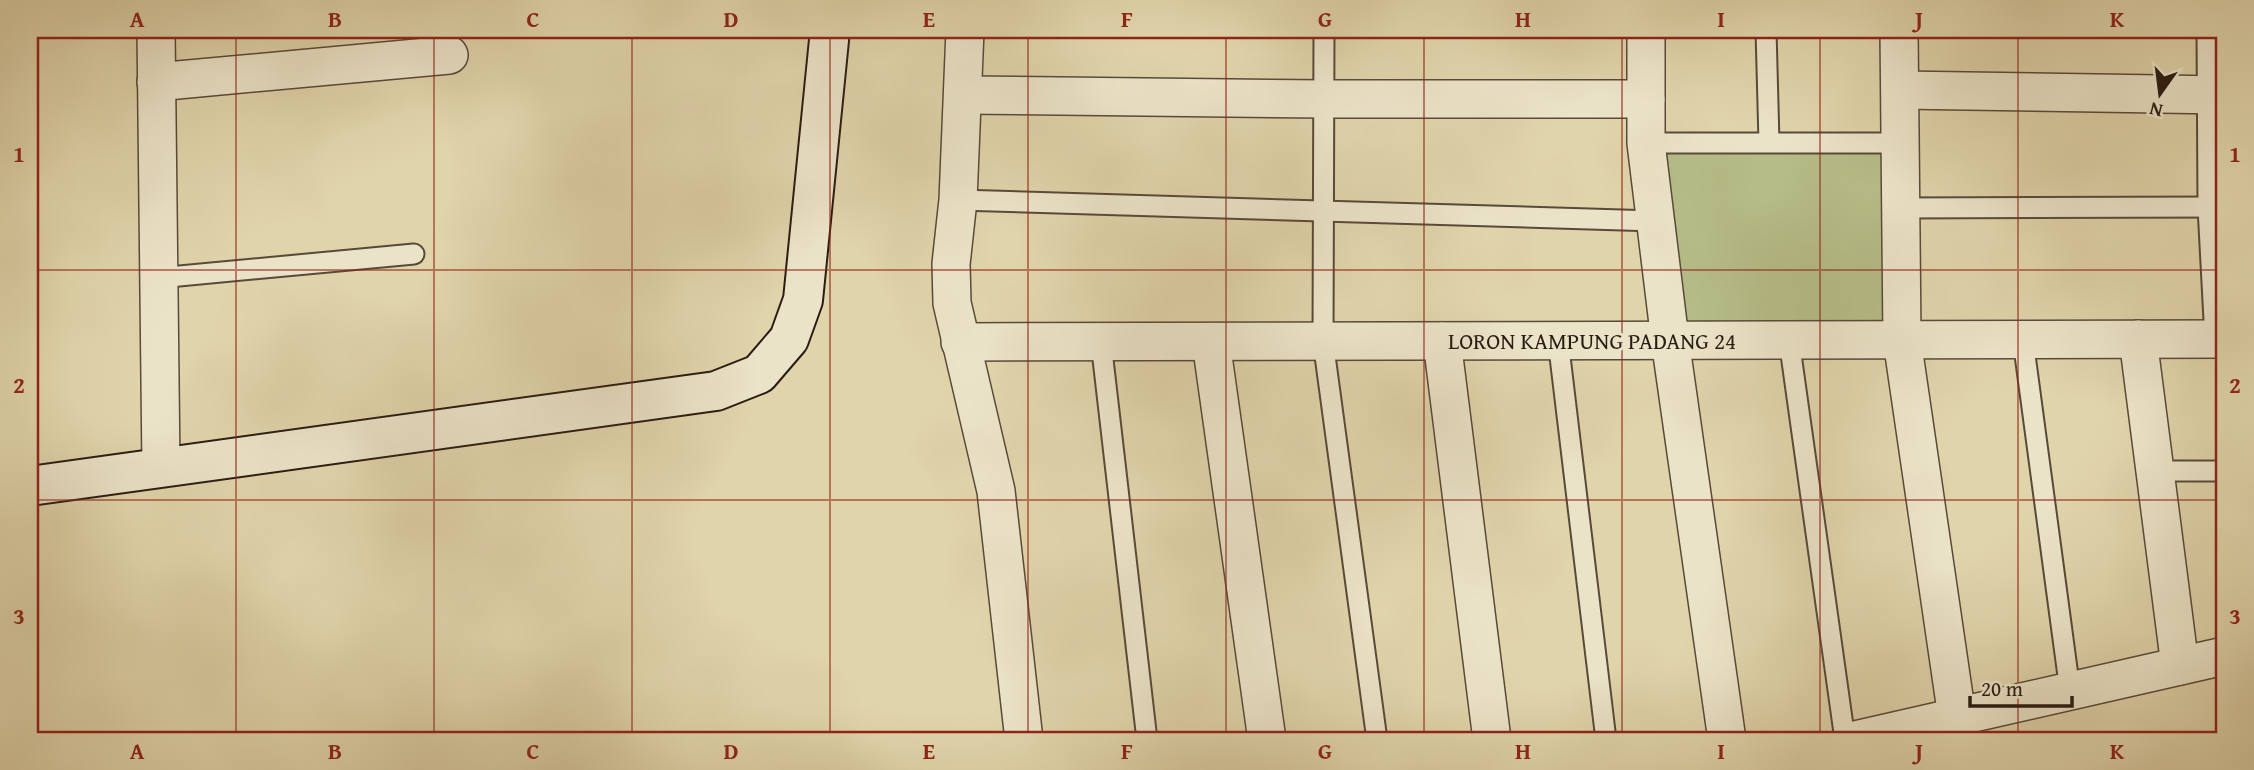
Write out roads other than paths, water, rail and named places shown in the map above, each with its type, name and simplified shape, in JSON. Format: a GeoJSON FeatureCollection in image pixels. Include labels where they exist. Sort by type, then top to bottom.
{"type":"FeatureCollection","features":[{"type":"Feature","properties":{"kind":"street"},"geometry":{"type":"LineString","coordinates":[[156,30],[161,468]]}},
{"type":"Feature","properties":{"kind":"street"},"geometry":{"type":"LineString","coordinates":[[30,486],[716,391],[760,374],[789,339],[803,300],[830,30]]}},
{"type":"Feature","properties":{"kind":"street"},"geometry":{"type":"LineString","coordinates":[[965,30],[958,200],[951,264],[952,303],[996,491],[1024,740]]}},
{"type":"Feature","properties":{"kind":"street"},"geometry":{"type":"LineString","coordinates":[[1646,30],[1646,143],[1670,340],[1727,740]]}},
{"type":"Feature","properties":{"kind":"street"},"geometry":{"type":"LineString","coordinates":[[1899,30],[1902,340],[1957,717]]}},
{"type":"Feature","properties":{"kind":"street"},"geometry":{"type":"LineString","coordinates":[[156,82],[449,55]]}},
{"type":"Feature","properties":{"kind":"street"},"geometry":{"type":"LineString","coordinates":[[1900,90],[2216,95]]}},
{"type":"Feature","properties":{"kind":"street"},"geometry":{"type":"LineString","coordinates":[[962,95],[1646,99]]}},
{"type":"Feature","properties":{"kind":"street"},"geometry":{"type":"LineString","coordinates":[[2138,339],[2180,666]]}},
{"type":"Feature","properties":{"kind":"street","name":"LORON KAMPUNG PADANG 24"},"geometry":{"type":"LineString","coordinates":[[960,342],[2220,339]]}},
{"type":"Feature","properties":{"kind":"street"},"geometry":{"type":"LineString","coordinates":[[1442,341],[1492,740]]}},
{"type":"Feature","properties":{"kind":"street"},"geometry":{"type":"LineString","coordinates":[[1211,342],[1268,740]]}},
{"type":"Feature","properties":{"kind":"street"},"geometry":{"type":"LineString","coordinates":[[1855,740],[2224,656]]}},
{"type":"Feature","properties":{"kind":"lane"},"geometry":{"type":"LineString","coordinates":[[1324,30],[1323,341],[1377,740]]}},
{"type":"Feature","properties":{"kind":"lane"},"geometry":{"type":"LineString","coordinates":[[1766,30],[1769,142]]}},
{"type":"Feature","properties":{"kind":"lane"},"geometry":{"type":"LineString","coordinates":[[2207,30],[2216,95],[2220,339]]}},
{"type":"Feature","properties":{"kind":"lane"},"geometry":{"type":"LineString","coordinates":[[1646,143],[1900,142]]}},
{"type":"Feature","properties":{"kind":"lane"},"geometry":{"type":"LineString","coordinates":[[958,200],[1656,221]]}},
{"type":"Feature","properties":{"kind":"lane"},"geometry":{"type":"LineString","coordinates":[[1901,208],[2216,207]]}},
{"type":"Feature","properties":{"kind":"lane"},"geometry":{"type":"LineString","coordinates":[[158,278],[414,254]]}},
{"type":"Feature","properties":{"kind":"lane"},"geometry":{"type":"LineString","coordinates":[[1558,340],[1606,740]]}},
{"type":"Feature","properties":{"kind":"lane"},"geometry":{"type":"LineString","coordinates":[[1789,340],[1845,740]]}},
{"type":"Feature","properties":{"kind":"lane"},"geometry":{"type":"LineString","coordinates":[[2023,340],[2070,691]]}},
{"type":"Feature","properties":{"kind":"lane"},"geometry":{"type":"LineString","coordinates":[[1101,342],[1147,740]]}},
{"type":"Feature","properties":{"kind":"lane"},"geometry":{"type":"LineString","coordinates":[[2155,471],[2224,471]]}}]}
